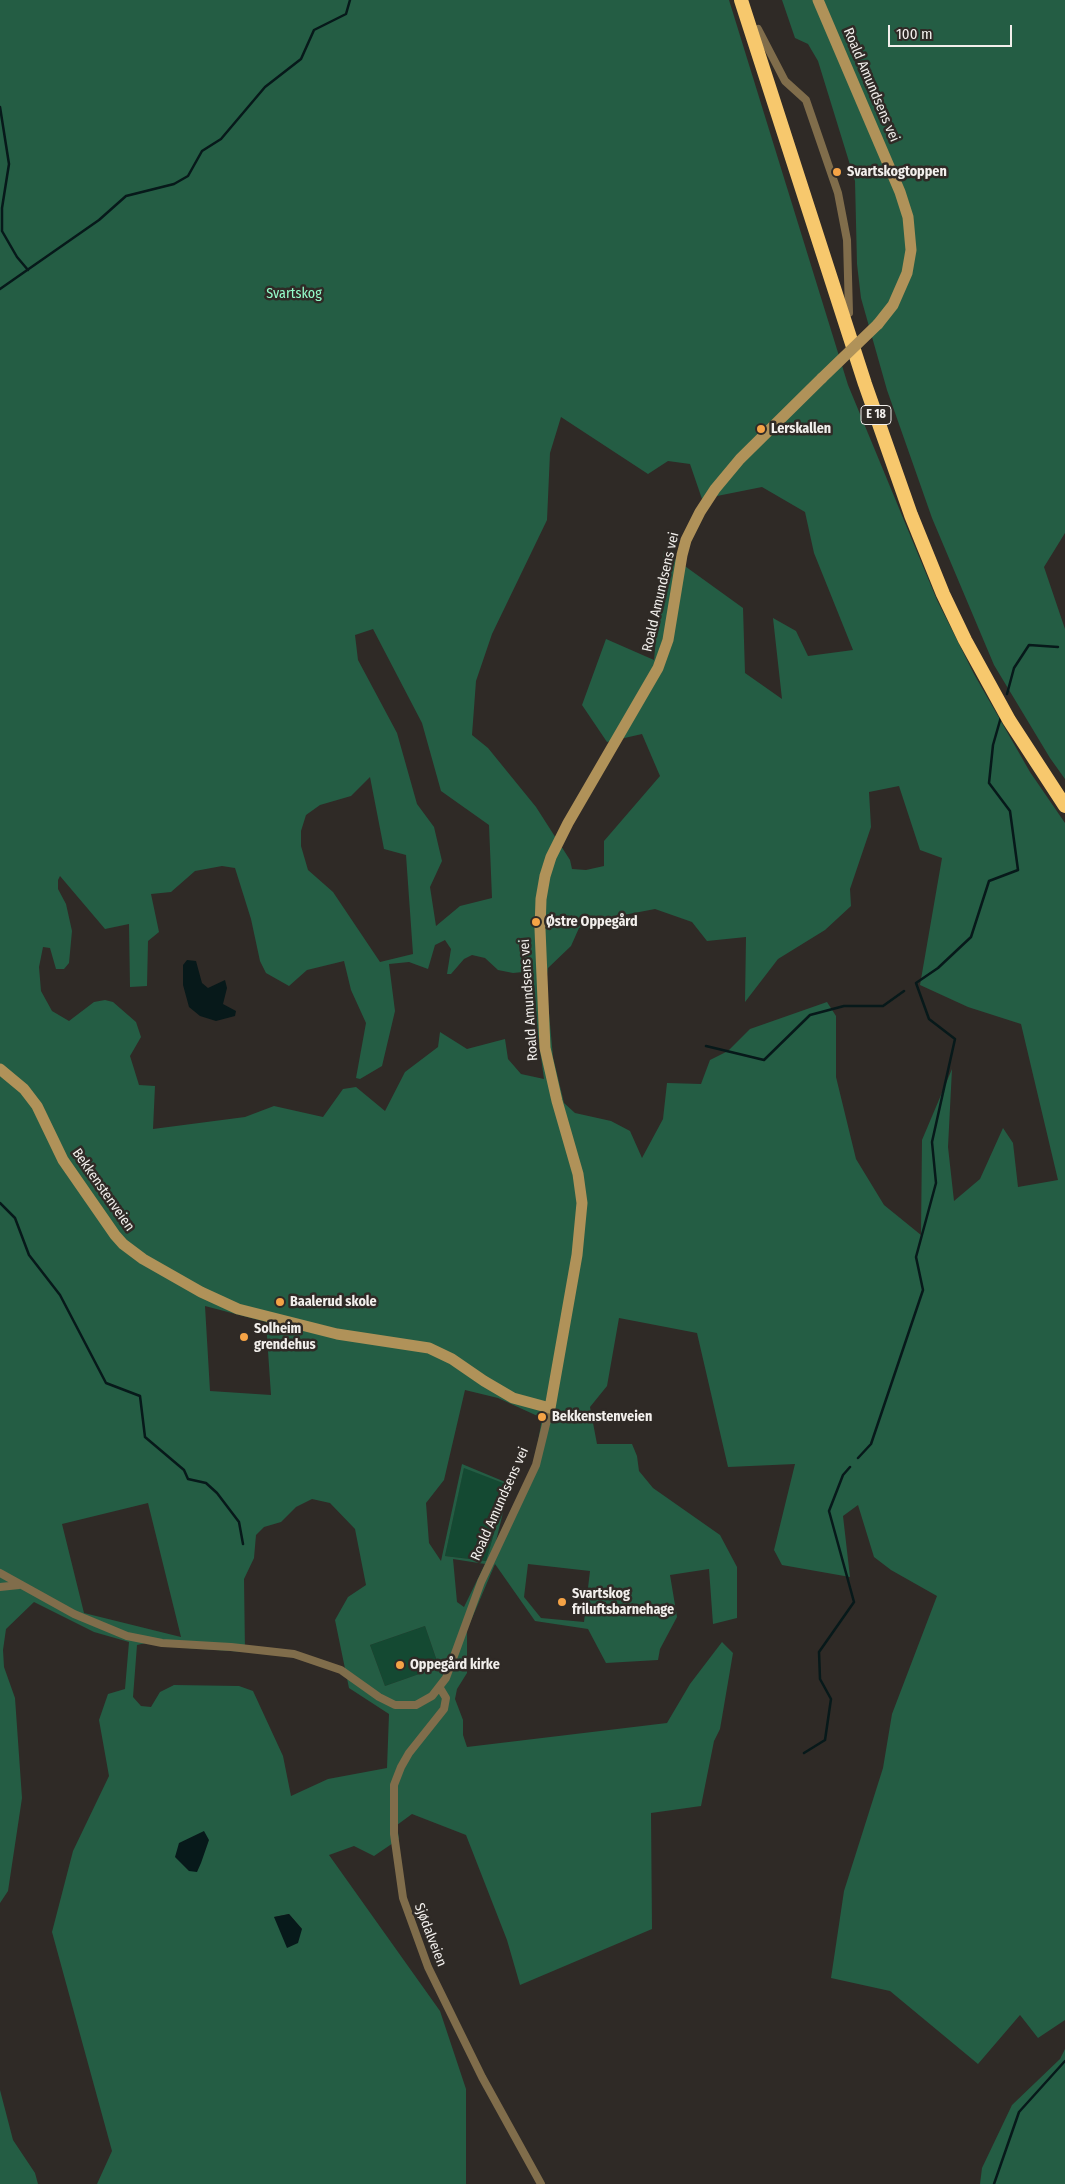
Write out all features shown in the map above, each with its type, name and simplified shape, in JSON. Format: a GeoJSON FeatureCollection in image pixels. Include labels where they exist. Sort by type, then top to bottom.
{"type":"FeatureCollection","features":[{"type":"Feature","properties":{"kind":"highway","name":"E 18"},"geometry":{"type":"LineString","coordinates":[[741,0],[859,367],[914,523],[943,594],[970,648],[1014,728],[1065,806]]}},
{"type":"Feature","properties":{"kind":"highway","name":"E 18"},"geometry":{"type":"LineString","coordinates":[[749,0],[849,313],[916,512],[949,589],[989,671],[1019,723],[1065,794]]}},
{"type":"Feature","properties":{"kind":"main road","name":"Roald Amundsens vei"},"geometry":{"type":"LineString","coordinates":[[550,1408],[577,1255],[582,1203],[578,1174],[556,1101],[545,1048],[540,929],[541,900],[545,876],[551,857],[568,823],[658,668],[668,640],[686,540],[700,512],[715,488],[740,459],[878,324],[894,305],[907,273],[911,245],[908,217],[900,192],[818,0]]}},
{"type":"Feature","properties":{"kind":"main road","name":"Bekkenstenveien"},"geometry":{"type":"LineString","coordinates":[[0,1069],[24,1090],[37,1106],[63,1160],[115,1235],[123,1244],[143,1259],[201,1292],[238,1309],[336,1334],[429,1348],[452,1359],[513,1398],[550,1408]]}},
{"type":"Feature","properties":{"kind":"street"},"geometry":{"type":"LineString","coordinates":[[758,29],[785,81],[806,100],[838,193],[847,240],[849,313]]}},
{"type":"Feature","properties":{"kind":"street","name":"Roald Amundsens vei"},"geometry":{"type":"LineString","coordinates":[[0,1573],[18,1585],[89,1622],[133,1638],[169,1644],[279,1651],[312,1659],[345,1673],[379,1697],[395,1705],[420,1704],[440,1688],[446,1678],[481,1582],[536,1465],[550,1408]]}},
{"type":"Feature","properties":{"kind":"street"},"geometry":{"type":"LineString","coordinates":[[0,1587],[18,1585]]}},
{"type":"Feature","properties":{"kind":"street","name":"Sjødalveien"},"geometry":{"type":"LineString","coordinates":[[440,1688],[446,1698],[446,1706],[409,1753],[394,1786],[394,1834],[403,1898],[428,1967],[482,2077],[541,2184]]}},
{"type":"Feature","properties":{"kind":"green space","name":"Svartskog"},"geometry":{"type":"Polygon","coordinates":[[[0,0],[729,0],[848,385],[937,600],[974,674],[1030,772],[1065,823],[1065,2020],[1038,2038],[1020,2015],[978,2064],[890,1991],[831,1978],[844,1891],[883,1768],[892,1714],[937,1596],[891,1570],[874,1557],[858,1505],[843,1516],[850,1577],[782,1565],[774,1550],[795,1464],[728,1467],[697,1333],[619,1318],[607,1386],[590,1407],[597,1444],[632,1444],[637,1456],[639,1471],[653,1488],[720,1535],[737,1567],[737,1618],[713,1624],[709,1569],[670,1575],[677,1617],[660,1649],[658,1660],[606,1663],[588,1629],[535,1621],[495,1564],[467,1630],[467,1673],[457,1689],[455,1699],[463,1720],[463,1735],[467,1747],[667,1723],[690,1684],[722,1642],[733,1653],[720,1729],[714,1741],[701,1806],[651,1813],[652,1929],[520,1985],[507,1940],[466,1835],[412,1814],[397,1825],[399,1839],[374,1856],[354,1846],[329,1855],[440,2011],[466,2089],[466,2184],[97,2184],[112,2151],[52,1932],[73,1851],[109,1776],[99,1720],[108,1694],[125,1689],[129,1642],[94,1632],[34,1602],[6,1629],[3,1650],[4,1667],[15,1698],[22,1798],[8,1891],[0,1903],[0,0]],[[561,417],[550,453],[547,520],[492,634],[476,681],[472,735],[488,748],[536,807],[570,860],[572,869],[586,870],[604,866],[604,841],[660,776],[642,734],[607,742],[582,705],[606,639],[654,660],[664,551],[743,608],[745,673],[782,699],[773,618],[796,631],[808,656],[853,650],[814,553],[805,512],[762,487],[702,499],[690,464],[668,461],[648,474],[561,417]],[[373,629],[355,635],[358,660],[397,733],[417,804],[434,827],[442,861],[430,887],[436,926],[460,906],[492,898],[489,825],[441,791],[422,723],[373,629]],[[370,777],[351,796],[320,805],[306,815],[301,831],[301,846],[308,870],[333,892],[380,962],[413,954],[406,855],[384,849],[370,777]],[[899,786],[869,792],[871,827],[850,889],[851,906],[825,930],[778,959],[745,1002],[746,937],[707,941],[692,922],[655,909],[592,921],[579,928],[571,946],[548,968],[546,980],[553,1057],[564,1103],[575,1113],[611,1121],[630,1131],[642,1158],[663,1119],[667,1083],[701,1084],[710,1060],[728,1051],[750,1029],[827,1002],[836,1016],[836,1077],[856,1159],[884,1205],[921,1235],[922,1140],[952,1069],[948,1147],[954,1201],[980,1179],[1003,1128],[1013,1143],[1018,1187],[1058,1180],[1021,1024],[968,1007],[920,985],[942,858],[920,850],[899,786]],[[222,866],[195,871],[171,892],[151,894],[159,932],[148,941],[147,986],[130,987],[129,924],[105,929],[60,876],[58,889],[66,904],[72,931],[69,963],[64,969],[56,969],[50,948],[43,947],[39,967],[41,991],[52,1011],[69,1021],[94,1002],[105,1000],[113,1002],[136,1022],[141,1037],[130,1056],[139,1085],[155,1086],[153,1129],[245,1117],[274,1106],[323,1117],[343,1089],[356,1087],[385,1111],[405,1072],[438,1047],[440,1032],[467,1049],[505,1039],[508,1059],[521,1074],[544,1079],[538,1036],[533,971],[513,973],[498,970],[485,958],[472,955],[464,959],[451,974],[447,974],[451,949],[445,940],[435,945],[428,969],[409,962],[389,964],[395,1011],[382,1066],[360,1079],[356,1078],[366,1023],[351,990],[344,961],[307,970],[289,986],[266,973],[260,961],[251,919],[235,868],[222,866]],[[205,1306],[210,1391],[271,1395],[266,1322],[205,1306]],[[465,1390],[444,1480],[426,1503],[429,1543],[441,1561],[462,1464],[510,1484],[496,1541],[535,1460],[542,1418],[498,1398],[465,1390]],[[464,1468],[445,1556],[486,1561],[508,1485],[464,1468]],[[312,1499],[296,1507],[281,1522],[264,1527],[256,1535],[254,1558],[244,1579],[245,1652],[146,1643],[137,1645],[133,1697],[141,1706],[151,1707],[160,1692],[174,1685],[239,1686],[253,1691],[283,1756],[291,1796],[328,1779],[387,1768],[389,1714],[349,1688],[335,1620],[348,1597],[366,1585],[355,1529],[330,1503],[312,1499]],[[148,1503],[62,1524],[84,1613],[181,1637],[148,1503]],[[453,1559],[457,1602],[464,1607],[485,1564],[453,1559]],[[528,1564],[524,1597],[541,1618],[584,1622],[590,1571],[528,1564]],[[425,1626],[370,1645],[385,1686],[439,1667],[425,1626]],[[289,1914],[274,1917],[302,1929],[289,1914]]]}},
{"type":"Feature","properties":{"kind":"green space"},"geometry":{"type":"Polygon","coordinates":[[[782,0],[1065,0],[1065,533],[1044,567],[1065,629],[1065,779],[1050,758],[994,665],[932,518],[887,390],[861,298],[857,264],[855,181],[818,61],[808,44],[795,38],[782,0]]]}},
{"type":"Feature","properties":{"kind":"green space"},"geometry":{"type":"Polygon","coordinates":[[[464,1467],[508,1485],[486,1561],[445,1556],[464,1467]]]}},
{"type":"Feature","properties":{"kind":"green space"},"geometry":{"type":"Polygon","coordinates":[[[425,1626],[439,1667],[385,1686],[370,1645],[425,1626]]]}},
{"type":"Feature","properties":{"kind":"green space"},"geometry":{"type":"Polygon","coordinates":[[[1065,2049],[1065,2184],[980,2184],[982,2168],[1012,2105],[1060,2059],[1065,2049]]]}},
{"type":"Feature","properties":{"kind":"green space"},"geometry":{"type":"Polygon","coordinates":[[[0,2090],[13,2140],[35,2173],[38,2184],[0,2184],[0,2090]]]}},
{"type":"Feature","properties":{"kind":"shaded area"},"geometry":{"type":"Polygon","coordinates":[[[187,960],[196,961],[202,983],[208,988],[225,980],[227,988],[223,1004],[236,1011],[235,1016],[216,1021],[200,1016],[189,1007],[183,985],[183,965],[187,960]]]}},
{"type":"Feature","properties":{"kind":"shaded area"},"geometry":{"type":"Polygon","coordinates":[[[204,1831],[209,1840],[201,1863],[197,1872],[189,1871],[175,1857],[179,1843],[204,1831]]]}},
{"type":"Feature","properties":{"kind":"shaded area"},"geometry":{"type":"Polygon","coordinates":[[[289,1914],[302,1929],[298,1943],[287,1948],[274,1917],[289,1914]]]}},
{"type":"Feature","properties":{"kind":"waterway"},"geometry":{"type":"LineString","coordinates":[[0,289],[99,220],[126,196],[174,184],[188,176],[202,151],[221,139],[265,87],[301,59],[314,30],[346,14],[350,0]]}},
{"type":"Feature","properties":{"kind":"waterway"},"geometry":{"type":"LineString","coordinates":[[0,107],[9,164],[2,208],[2,231],[17,257],[28,270]]}},
{"type":"Feature","properties":{"kind":"waterway"},"geometry":{"type":"LineString","coordinates":[[1007,694],[1014,668],[1029,645],[1058,647]]}},
{"type":"Feature","properties":{"kind":"waterway"},"geometry":{"type":"LineString","coordinates":[[858,1458],[871,1444],[923,1290],[916,1257],[936,1183],[932,1142],[955,1039],[929,1019],[916,983],[938,968],[971,937],[989,881],[1018,870],[1010,811],[989,783],[993,745],[1001,717]]}},
{"type":"Feature","properties":{"kind":"waterway"},"geometry":{"type":"LineString","coordinates":[[706,1046],[764,1060],[810,1015],[844,1006],[883,1006],[904,991]]}},
{"type":"Feature","properties":{"kind":"waterway"},"geometry":{"type":"LineString","coordinates":[[0,1203],[15,1218],[29,1255],[60,1295],[106,1383],[140,1396],[145,1437],[184,1470],[188,1479],[206,1483],[217,1493],[239,1522],[243,1544]]}},
{"type":"Feature","properties":{"kind":"waterway"},"geometry":{"type":"LineString","coordinates":[[804,1753],[825,1740],[831,1699],[820,1679],[819,1652],[854,1602],[829,1511],[843,1475],[850,1467]]}},
{"type":"Feature","properties":{"kind":"waterway"},"geometry":{"type":"LineString","coordinates":[[994,2184],[1019,2112],[1065,2061]]}},
{"type":"Feature","properties":{"kind":"place","name":"Svartskogtoppen"},"geometry":{"type":"Point","coordinates":[837,172]}},
{"type":"Feature","properties":{"kind":"place","name":"Lerskallen"},"geometry":{"type":"Point","coordinates":[761,429]}},
{"type":"Feature","properties":{"kind":"place","name":"Østre Oppegård"},"geometry":{"type":"Point","coordinates":[536,922]}},
{"type":"Feature","properties":{"kind":"place","name":"Baalerud skole"},"geometry":{"type":"Point","coordinates":[280,1302]}},
{"type":"Feature","properties":{"kind":"place","name":"Solheim grendehus"},"geometry":{"type":"Point","coordinates":[244,1337]}},
{"type":"Feature","properties":{"kind":"place","name":"Bekkenstenveien"},"geometry":{"type":"Point","coordinates":[542,1417]}},
{"type":"Feature","properties":{"kind":"place","name":"Svartskog friluftsbarnehage"},"geometry":{"type":"Point","coordinates":[562,1602]}},
{"type":"Feature","properties":{"kind":"place","name":"Oppegård kirke"},"geometry":{"type":"Point","coordinates":[400,1665]}}]}
